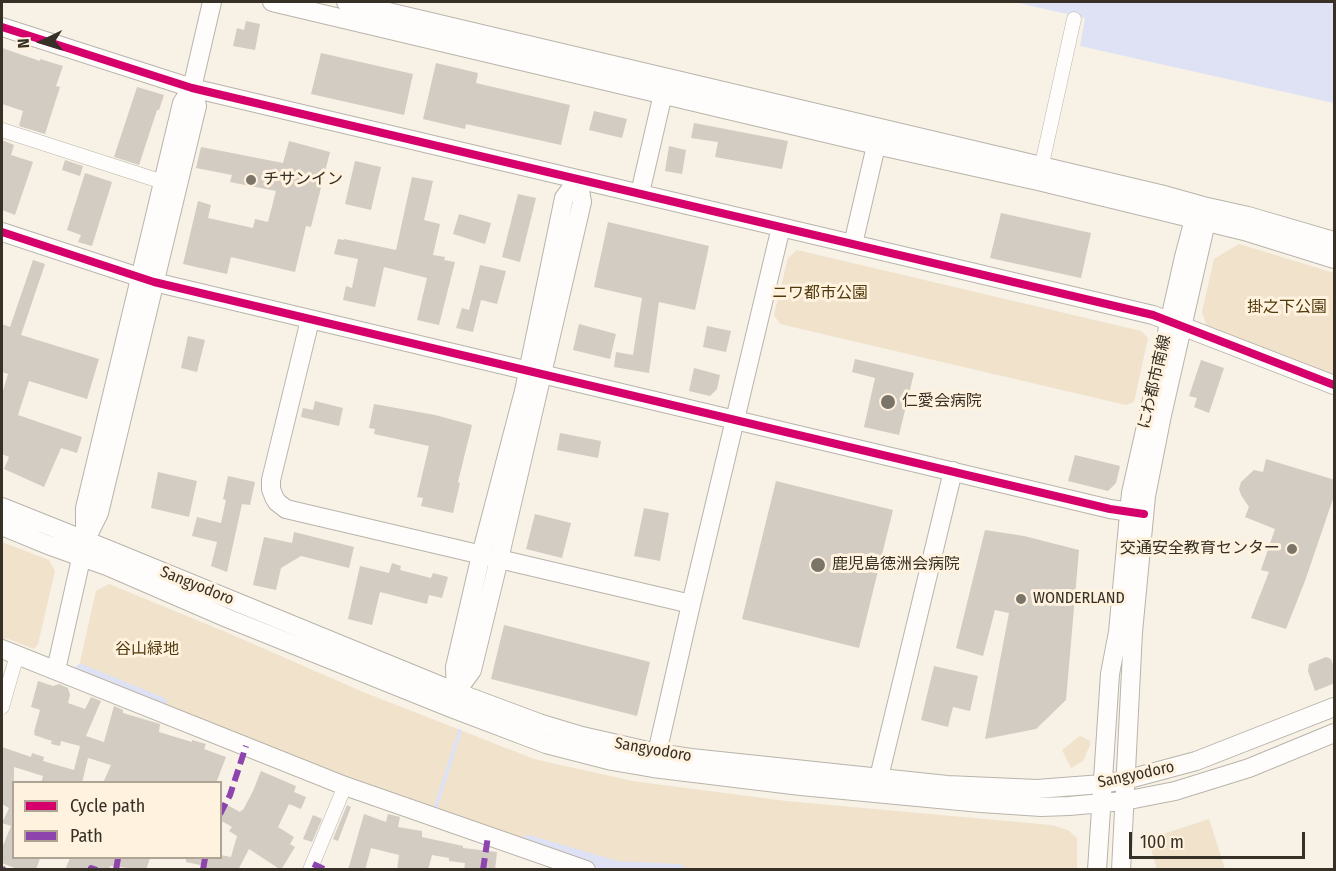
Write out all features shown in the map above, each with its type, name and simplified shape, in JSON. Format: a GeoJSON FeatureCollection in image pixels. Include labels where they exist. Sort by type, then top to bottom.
{"type":"FeatureCollection","features":[{"type":"Feature","properties":{"kind":"street"},"geometry":{"type":"LineString","coordinates":[[147,280],[163,182],[182,103],[192,88],[212,2]]}},
{"type":"Feature","properties":{"kind":"street"},"geometry":{"type":"LineString","coordinates":[[272,2],[665,85]]}},
{"type":"Feature","properties":{"kind":"street"},"geometry":{"type":"LineString","coordinates":[[346,2],[665,85],[878,136],[1040,173],[1160,194],[1201,216],[1335,259]]}},
{"type":"Feature","properties":{"kind":"street"},"geometry":{"type":"LineString","coordinates":[[1040,173],[1074,19]]}},
{"type":"Feature","properties":{"kind":"street"},"geometry":{"type":"LineString","coordinates":[[2,27],[192,88],[1153,315],[1335,385]]}},
{"type":"Feature","properties":{"kind":"street"},"geometry":{"type":"LineString","coordinates":[[640,193],[665,85]]}},
{"type":"Feature","properties":{"kind":"street"},"geometry":{"type":"LineString","coordinates":[[56,670],[84,549],[85,507],[197,106],[192,88]]}},
{"type":"Feature","properties":{"kind":"street"},"geometry":{"type":"LineString","coordinates":[[2,129],[163,182]]}},
{"type":"Feature","properties":{"kind":"street"},"geometry":{"type":"LineString","coordinates":[[854,244],[878,136]]}},
{"type":"Feature","properties":{"kind":"street"},"geometry":{"type":"LineString","coordinates":[[454,700],[472,670],[490,557],[535,373],[564,198],[578,179]]}},
{"type":"Feature","properties":{"kind":"street"},"geometry":{"type":"LineString","coordinates":[[1201,216],[1248,216],[1335,241]]}},
{"type":"Feature","properties":{"kind":"street","name":"にわ都市南線"},"geometry":{"type":"LineString","coordinates":[[1097,870],[1110,674],[1137,513],[1146,496],[1176,324],[1201,216]]}},
{"type":"Feature","properties":{"kind":"street"},"geometry":{"type":"LineString","coordinates":[[657,753],[781,228]]}},
{"type":"Feature","properties":{"kind":"street"},"geometry":{"type":"LineString","coordinates":[[2,232],[147,280],[1110,509],[1137,513]]}},
{"type":"Feature","properties":{"kind":"street"},"geometry":{"type":"LineString","coordinates":[[310,320],[271,480],[271,489],[277,502],[286,509],[691,604]]}},
{"type":"Feature","properties":{"kind":"street"},"geometry":{"type":"LineString","coordinates":[[879,777],[953,471]]}},
{"type":"Feature","properties":{"kind":"street","name":"Sangyodoro"},"geometry":{"type":"LineString","coordinates":[[2,507],[84,549],[454,700],[546,744],[612,761],[653,768],[981,804],[1041,807],[1101,804],[1174,791],[1249,768],[1335,733]]}},
{"type":"Feature","properties":{"kind":"street","name":"にわ都市南線"},"geometry":{"type":"LineString","coordinates":[[1121,870],[1137,513]]}},
{"type":"Feature","properties":{"kind":"street","name":"Sangyodoro"},"geometry":{"type":"LineString","coordinates":[[2,526],[48,545],[84,549]]}},
{"type":"Feature","properties":{"kind":"street"},"geometry":{"type":"LineString","coordinates":[[2,707],[9,652],[345,786],[586,870]]}},
{"type":"Feature","properties":{"kind":"street","name":"Sangyodoro"},"geometry":{"type":"LineString","coordinates":[[454,700],[582,736],[657,753],[947,784],[1037,789],[1125,780],[1196,761],[1335,707]]}},
{"type":"Feature","properties":{"kind":"street"},"geometry":{"type":"LineString","coordinates":[[310,870],[345,786]]}},
{"type":"Feature","properties":{"kind":"green space","name":"掛之下公園"},"geometry":{"type":"Polygon","coordinates":[[[1239,244],[1334,273],[1334,376],[1207,327],[1202,312],[1214,259],[1239,244]]]}},
{"type":"Feature","properties":{"kind":"green space","name":"ニワ都市公園"},"geometry":{"type":"Polygon","coordinates":[[[797,250],[1141,331],[1148,338],[1134,402],[1126,405],[780,324],[774,315],[788,258],[797,250]]]}},
{"type":"Feature","properties":{"kind":"green space"},"geometry":{"type":"Polygon","coordinates":[[[2,542],[49,560],[55,571],[38,644],[34,649],[6,638],[2,643],[2,542]]]}},
{"type":"Feature","properties":{"kind":"green space","name":"谷山緑地"},"geometry":{"type":"Polygon","coordinates":[[[109,584],[363,692],[534,759],[632,781],[786,801],[1051,825],[1068,830],[1077,838],[1077,869],[616,869],[525,843],[348,782],[78,671],[96,591],[109,584]]]}},
{"type":"Feature","properties":{"kind":"green space"},"geometry":{"type":"Polygon","coordinates":[[[1080,736],[1090,741],[1090,745],[1083,761],[1071,768],[1062,750],[1080,736]]]}},
{"type":"Feature","properties":{"kind":"green space"},"geometry":{"type":"Polygon","coordinates":[[[1209,819],[1225,869],[1157,869],[1148,839],[1209,819]]]}},
{"type":"Feature","properties":{"kind":"water"},"geometry":{"type":"Polygon","coordinates":[[[1014,2],[1334,2],[1334,103],[1080,46],[1085,18],[1014,2]]]}},
{"type":"Feature","properties":{"kind":"building"},"geometry":{"type":"Polygon","coordinates":[[[246,21],[260,24],[255,50],[233,46],[237,28],[244,30],[246,21]]]}},
{"type":"Feature","properties":{"kind":"building"},"geometry":{"type":"Polygon","coordinates":[[[2,48],[63,66],[56,86],[60,87],[45,134],[19,126],[23,111],[2,104],[2,48]]]}},
{"type":"Feature","properties":{"kind":"building"},"geometry":{"type":"Polygon","coordinates":[[[321,53],[413,74],[404,115],[311,94],[321,53]]]}},
{"type":"Feature","properties":{"kind":"building"},"geometry":{"type":"Polygon","coordinates":[[[436,63],[478,73],[476,83],[570,105],[561,145],[466,124],[465,129],[423,119],[436,63]]]}},
{"type":"Feature","properties":{"kind":"building"},"geometry":{"type":"Polygon","coordinates":[[[137,87],[164,95],[139,165],[114,157],[137,87]]]}},
{"type":"Feature","properties":{"kind":"building"},"geometry":{"type":"Polygon","coordinates":[[[594,111],[627,119],[622,138],[589,130],[594,111]]]}},
{"type":"Feature","properties":{"kind":"building"},"geometry":{"type":"Polygon","coordinates":[[[694,123],[788,141],[782,169],[715,157],[718,142],[691,138],[694,123]]]}},
{"type":"Feature","properties":{"kind":"building"},"geometry":{"type":"Polygon","coordinates":[[[2,140],[14,145],[11,155],[33,162],[15,215],[2,210],[2,140]]]}},
{"type":"Feature","properties":{"kind":"building"},"geometry":{"type":"Polygon","coordinates":[[[289,141],[330,152],[311,227],[306,226],[295,272],[231,257],[227,274],[183,264],[198,201],[211,205],[208,218],[253,228],[255,219],[268,222],[276,191],[230,182],[232,175],[196,168],[201,147],[283,163],[289,141]]]}},
{"type":"Feature","properties":{"kind":"building"},"geometry":{"type":"Polygon","coordinates":[[[669,146],[686,150],[682,174],[665,171],[669,146]]]}},
{"type":"Feature","properties":{"kind":"building"},"geometry":{"type":"Polygon","coordinates":[[[65,160],[83,166],[80,176],[62,170],[65,160]]]}},
{"type":"Feature","properties":{"kind":"building"},"geometry":{"type":"Polygon","coordinates":[[[355,161],[381,167],[371,210],[345,204],[355,161]]]}},
{"type":"Feature","properties":{"kind":"building"},"geometry":{"type":"Polygon","coordinates":[[[85,173],[112,182],[92,246],[78,242],[81,235],[67,230],[85,173]]]}},
{"type":"Feature","properties":{"kind":"building"},"geometry":{"type":"Polygon","coordinates":[[[412,177],[433,181],[424,220],[440,224],[433,255],[455,262],[439,325],[417,320],[427,278],[384,267],[375,307],[343,300],[346,286],[352,288],[358,259],[334,254],[338,239],[396,250],[412,177]]]}},
{"type":"Feature","properties":{"kind":"building"},"geometry":{"type":"Polygon","coordinates":[[[518,194],[536,198],[520,262],[502,257],[518,194]]]}},
{"type":"Feature","properties":{"kind":"building"},"geometry":{"type":"Polygon","coordinates":[[[1001,213],[1091,233],[1081,278],[990,258],[1001,213]]]}},
{"type":"Feature","properties":{"kind":"building"},"geometry":{"type":"Polygon","coordinates":[[[459,214],[491,223],[485,244],[453,234],[459,214]]]}},
{"type":"Feature","properties":{"kind":"building"},"geometry":{"type":"Polygon","coordinates":[[[608,222],[709,246],[695,310],[659,302],[649,373],[614,367],[616,352],[633,355],[642,298],[594,287],[608,222]]]}},
{"type":"Feature","properties":{"kind":"building"},"geometry":{"type":"Polygon","coordinates":[[[33,260],[45,264],[21,335],[99,359],[87,399],[29,381],[18,415],[82,437],[77,453],[61,448],[44,487],[4,469],[9,457],[2,454],[2,394],[8,374],[2,372],[2,324],[10,327],[33,260]]]}},
{"type":"Feature","properties":{"kind":"building"},"geometry":{"type":"Polygon","coordinates":[[[480,265],[506,271],[497,304],[481,300],[473,332],[456,328],[462,308],[469,310],[480,265]]]}},
{"type":"Feature","properties":{"kind":"building"},"geometry":{"type":"Polygon","coordinates":[[[579,324],[616,334],[610,359],[573,350],[579,324]]]}},
{"type":"Feature","properties":{"kind":"building"},"geometry":{"type":"Polygon","coordinates":[[[707,326],[731,331],[726,352],[703,347],[707,326]]]}},
{"type":"Feature","properties":{"kind":"building"},"geometry":{"type":"Polygon","coordinates":[[[188,336],[205,340],[197,372],[181,368],[188,336]]]}},
{"type":"Feature","properties":{"kind":"building","name":"仁愛会病院"},"geometry":{"type":"Polygon","coordinates":[[[855,359],[914,373],[899,435],[864,427],[875,378],[852,372],[855,359]]]}},
{"type":"Feature","properties":{"kind":"building"},"geometry":{"type":"Polygon","coordinates":[[[1201,360],[1224,368],[1209,413],[1194,407],[1197,398],[1189,396],[1201,360]]]}},
{"type":"Feature","properties":{"kind":"building"},"geometry":{"type":"Polygon","coordinates":[[[694,368],[720,375],[717,389],[710,396],[689,391],[694,368]]]}},
{"type":"Feature","properties":{"kind":"building"},"geometry":{"type":"Polygon","coordinates":[[[315,401],[343,408],[339,426],[301,417],[303,408],[313,410],[315,401]]]}},
{"type":"Feature","properties":{"kind":"building"},"geometry":{"type":"Polygon","coordinates":[[[374,404],[435,415],[472,425],[453,513],[421,506],[423,498],[417,497],[429,446],[374,434],[375,429],[369,428],[374,404]]]}},
{"type":"Feature","properties":{"kind":"building"},"geometry":{"type":"Polygon","coordinates":[[[560,433],[601,441],[598,458],[557,450],[560,433]]]}},
{"type":"Feature","properties":{"kind":"building"},"geometry":{"type":"Polygon","coordinates":[[[1075,455],[1120,466],[1116,483],[1108,491],[1068,481],[1075,455]]]}},
{"type":"Feature","properties":{"kind":"building","name":"交通安全教育センター"},"geometry":{"type":"Polygon","coordinates":[[[1266,459],[1335,480],[1335,493],[1286,629],[1251,618],[1269,572],[1261,570],[1275,529],[1245,517],[1249,507],[1239,489],[1241,482],[1254,470],[1263,472],[1266,459]]]}},
{"type":"Feature","properties":{"kind":"building"},"geometry":{"type":"Polygon","coordinates":[[[158,472],[197,481],[189,517],[151,508],[158,472]]]}},
{"type":"Feature","properties":{"kind":"building"},"geometry":{"type":"Polygon","coordinates":[[[228,476],[255,482],[250,505],[242,504],[227,572],[211,566],[217,542],[192,536],[197,517],[221,523],[228,476]]]}},
{"type":"Feature","properties":{"kind":"building","name":"鹿児島徳洲会病院"},"geometry":{"type":"Polygon","coordinates":[[[776,481],[893,510],[859,648],[742,619],[776,481]]]}},
{"type":"Feature","properties":{"kind":"building"},"geometry":{"type":"Polygon","coordinates":[[[644,508],[669,513],[660,561],[634,556],[644,508]]]}},
{"type":"Feature","properties":{"kind":"building"},"geometry":{"type":"Polygon","coordinates":[[[535,514],[571,523],[562,558],[526,549],[535,514]]]}},
{"type":"Feature","properties":{"kind":"building","name":"WONDERLAND"},"geometry":{"type":"Polygon","coordinates":[[[985,530],[1024,536],[1079,550],[1066,700],[1036,729],[985,739],[1009,613],[995,610],[983,656],[956,648],[985,530]]]}},
{"type":"Feature","properties":{"kind":"building"},"geometry":{"type":"Polygon","coordinates":[[[294,532],[354,547],[349,568],[301,556],[281,568],[276,590],[253,585],[264,537],[292,543],[294,532]]]}},
{"type":"Feature","properties":{"kind":"building"},"geometry":{"type":"Polygon","coordinates":[[[392,563],[401,566],[400,570],[431,578],[433,573],[448,577],[442,598],[429,595],[427,604],[380,592],[372,625],[348,619],[360,566],[389,573],[392,563]]]}},
{"type":"Feature","properties":{"kind":"building"},"geometry":{"type":"Polygon","coordinates":[[[504,625],[650,662],[637,716],[491,679],[504,625]]]}},
{"type":"Feature","properties":{"kind":"building"},"geometry":{"type":"Polygon","coordinates":[[[1326,657],[1331,659],[1335,670],[1335,683],[1315,691],[1308,671],[1309,664],[1326,657]]]}},
{"type":"Feature","properties":{"kind":"building"},"geometry":{"type":"Polygon","coordinates":[[[934,666],[978,676],[970,711],[953,707],[948,727],[921,720],[934,666]]]}},
{"type":"Feature","properties":{"kind":"building"},"geometry":{"type":"Polygon","coordinates":[[[38,681],[53,686],[59,684],[68,688],[70,695],[68,703],[85,709],[91,697],[101,701],[86,736],[104,742],[114,706],[123,710],[123,713],[160,724],[159,732],[206,744],[204,749],[226,757],[217,781],[104,781],[111,765],[88,758],[82,781],[42,781],[43,776],[14,767],[12,859],[40,859],[36,870],[20,870],[2,863],[2,848],[11,826],[2,823],[9,808],[2,804],[2,747],[31,757],[32,753],[44,757],[43,761],[74,770],[80,746],[61,741],[60,746],[51,744],[52,741],[34,735],[40,710],[31,707],[38,681]]]}},
{"type":"Feature","properties":{"kind":"building"},"geometry":{"type":"Polygon","coordinates":[[[261,771],[296,786],[294,792],[306,797],[301,809],[289,804],[278,827],[294,837],[290,844],[295,847],[281,870],[249,849],[238,870],[204,870],[205,866],[186,862],[186,859],[222,859],[222,855],[231,857],[237,836],[229,831],[232,827],[222,821],[222,802],[240,812],[253,791],[261,771]]]}},
{"type":"Feature","properties":{"kind":"building"},"geometry":{"type":"Polygon","coordinates":[[[347,805],[351,807],[338,841],[333,839],[347,805]]]}},
{"type":"Feature","properties":{"kind":"building"},"geometry":{"type":"Polygon","coordinates":[[[364,814],[386,822],[388,814],[400,817],[398,827],[422,831],[422,837],[463,846],[463,848],[497,852],[495,870],[464,870],[465,863],[449,861],[449,858],[432,855],[428,870],[397,870],[399,855],[371,848],[365,870],[348,870],[364,814]]]}},
{"type":"Feature","properties":{"kind":"building"},"geometry":{"type":"Polygon","coordinates":[[[313,815],[322,819],[312,842],[303,839],[313,815]]]}},
{"type":"Feature","properties":{"kind":"building"},"geometry":{"type":"Polygon","coordinates":[[[70,859],[150,859],[146,870],[110,866],[109,870],[101,870],[90,865],[89,870],[65,870],[70,859]]]}},
{"type":"Feature","properties":{"kind":"waterway"},"geometry":{"type":"LineString","coordinates":[[81,670],[161,703]]}},
{"type":"Feature","properties":{"kind":"waterway"},"geometry":{"type":"LineString","coordinates":[[435,809],[460,731]]}},
{"type":"Feature","properties":{"kind":"waterway"},"geometry":{"type":"LineString","coordinates":[[528,841],[617,867],[679,870]]}},
{"type":"Feature","properties":{"kind":"marked path"},"geometry":{"type":"LineString","coordinates":[[222,810],[230,795],[246,746]]}},
{"type":"Feature","properties":{"kind":"marked path"},"geometry":{"type":"LineString","coordinates":[[483,870],[488,836]]}},
{"type":"Feature","properties":{"kind":"marked path"},"geometry":{"type":"LineString","coordinates":[[116,870],[118,859]]}},
{"type":"Feature","properties":{"kind":"marked path"},"geometry":{"type":"LineString","coordinates":[[203,870],[205,859]]}},
{"type":"Feature","properties":{"kind":"marked path"},"geometry":{"type":"LineString","coordinates":[[313,864],[326,870]]}},
{"type":"Feature","properties":{"kind":"marked path"},"geometry":{"type":"LineString","coordinates":[[90,870],[91,868],[97,870]]}},
{"type":"Feature","properties":{"kind":"cycle path"},"geometry":{"type":"LineString","coordinates":[[2,27],[192,88],[1153,315],[1334,385]]}},
{"type":"Feature","properties":{"kind":"cycle path"},"geometry":{"type":"LineString","coordinates":[[2,232],[154,282],[1110,509],[1144,514]]}},
{"type":"Feature","properties":{"kind":"place","name":"チサンイン"},"geometry":{"type":"Point","coordinates":[251,180]}},
{"type":"Feature","properties":{"kind":"place","name":"仁愛会病院"},"geometry":{"type":"Point","coordinates":[888,402]}},
{"type":"Feature","properties":{"kind":"place","name":"交通安全教育センター"},"geometry":{"type":"Point","coordinates":[1292,549]}},
{"type":"Feature","properties":{"kind":"place","name":"鹿児島徳洲会病院"},"geometry":{"type":"Point","coordinates":[818,565]}},
{"type":"Feature","properties":{"kind":"place","name":"WONDERLAND"},"geometry":{"type":"Point","coordinates":[1021,599]}}]}
